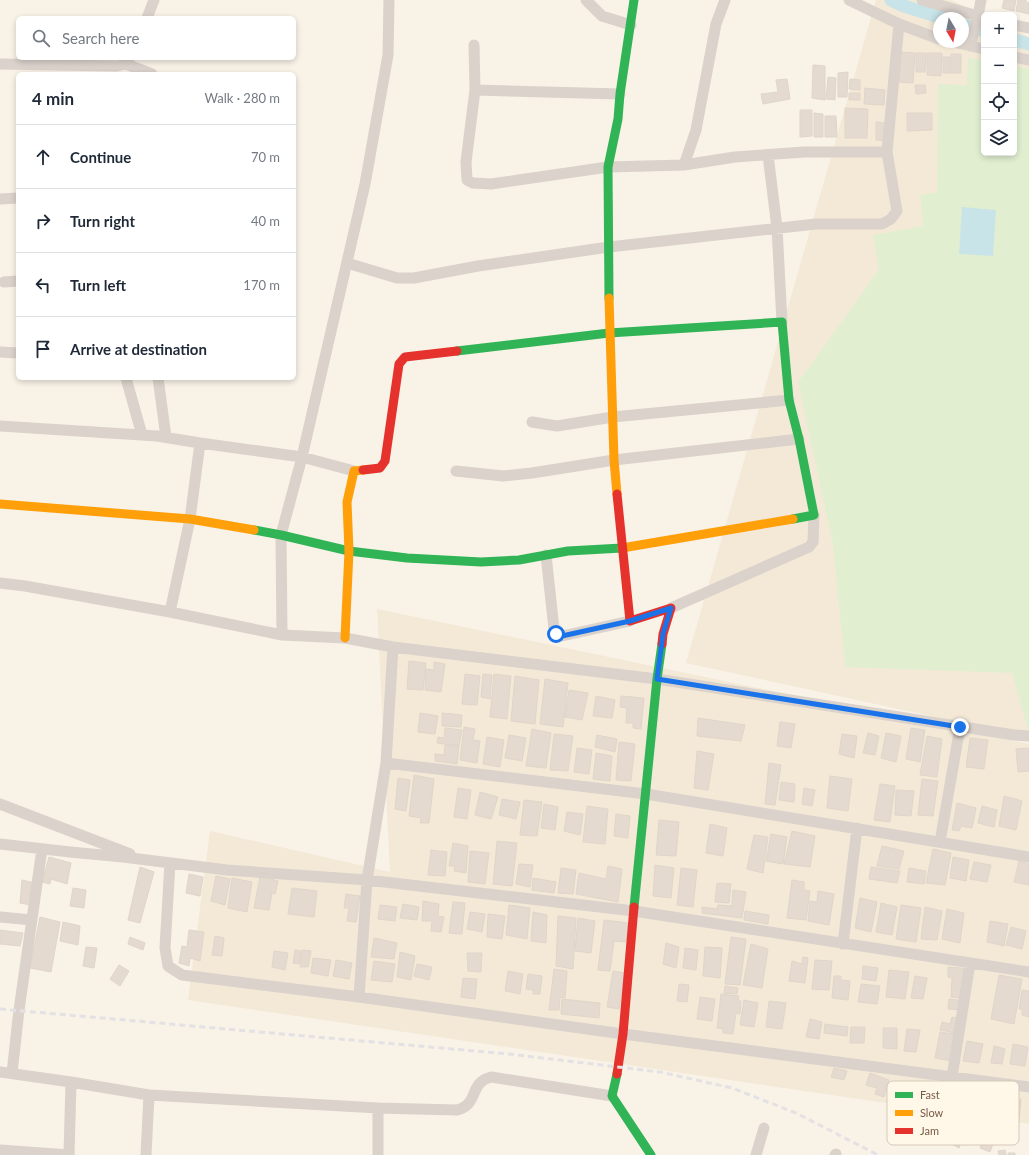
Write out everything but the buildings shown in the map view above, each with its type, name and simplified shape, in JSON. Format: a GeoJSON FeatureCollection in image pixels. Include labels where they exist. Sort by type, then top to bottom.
{"type":"FeatureCollection","features":[{"type":"Feature","properties":{"kind":"street"},"geometry":{"type":"LineString","coordinates":[[148,16],[154,0]]}},
{"type":"Feature","properties":{"kind":"street"},"geometry":{"type":"LineString","coordinates":[[282,635],[281,535],[302,457],[365,184],[388,55],[389,0]]}},
{"type":"Feature","properties":{"kind":"street"},"geometry":{"type":"LineString","coordinates":[[586,0],[602,16],[631,25]]}},
{"type":"Feature","properties":{"kind":"street"},"geometry":{"type":"LineString","coordinates":[[630,621],[614,460],[609,333],[608,167],[618,119],[620,94],[634,0]]}},
{"type":"Feature","properties":{"kind":"street"},"geometry":{"type":"LineString","coordinates":[[684,165],[696,130],[716,24],[725,0]]}},
{"type":"Feature","properties":{"kind":"street"},"geometry":{"type":"LineString","coordinates":[[849,0],[899,24],[933,36]]}},
{"type":"Feature","properties":{"kind":"street"},"geometry":{"type":"LineString","coordinates":[[922,0],[980,17]]}},
{"type":"Feature","properties":{"kind":"street"},"geometry":{"type":"LineString","coordinates":[[981,0],[980,17],[970,46],[981,49]]}},
{"type":"Feature","properties":{"kind":"street"},"geometry":{"type":"LineString","coordinates":[[347,263],[397,278],[414,278],[478,266],[609,247],[816,224],[882,224],[891,219],[897,211],[887,152],[899,24]]}},
{"type":"Feature","properties":{"kind":"street"},"geometry":{"type":"LineString","coordinates":[[1017,26],[1029,28]]}},
{"type":"Feature","properties":{"kind":"street"},"geometry":{"type":"LineString","coordinates":[[474,45],[475,90],[466,162],[467,180],[473,183],[490,184],[608,167],[684,165],[735,158],[804,152],[887,152]]}},
{"type":"Feature","properties":{"kind":"street"},"geometry":{"type":"LineString","coordinates":[[1017,58],[1029,60]]}},
{"type":"Feature","properties":{"kind":"street"},"geometry":{"type":"LineString","coordinates":[[0,64],[117,66],[127,61],[148,72]]}},
{"type":"Feature","properties":{"kind":"street"},"geometry":{"type":"LineString","coordinates":[[475,90],[620,94]]}},
{"type":"Feature","properties":{"kind":"street"},"geometry":{"type":"LineString","coordinates":[[546,555],[554,629],[556,634],[562,636],[630,621],[671,608],[809,547],[813,542],[814,515],[799,440],[789,400],[782,322],[777,228],[768,155]]}},
{"type":"Feature","properties":{"kind":"street"},"geometry":{"type":"LineString","coordinates":[[0,199],[16,198]]}},
{"type":"Feature","properties":{"kind":"street"},"geometry":{"type":"LineString","coordinates":[[4,282],[16,281]]}},
{"type":"Feature","properties":{"kind":"street"},"geometry":{"type":"LineString","coordinates":[[0,426],[166,437],[200,444],[302,457],[354,472],[380,468],[385,461],[399,364],[406,357],[609,333],[782,322]]}},
{"type":"Feature","properties":{"kind":"street"},"geometry":{"type":"LineString","coordinates":[[0,352],[16,353]]}},
{"type":"Feature","properties":{"kind":"street"},"geometry":{"type":"LineString","coordinates":[[127,380],[142,435]]}},
{"type":"Feature","properties":{"kind":"street"},"geometry":{"type":"LineString","coordinates":[[158,380],[166,437]]}},
{"type":"Feature","properties":{"kind":"street"},"geometry":{"type":"LineString","coordinates":[[532,422],[558,426],[613,417],[789,400]]}},
{"type":"Feature","properties":{"kind":"street"},"geometry":{"type":"LineString","coordinates":[[456,471],[503,476],[532,474],[614,460],[799,440]]}},
{"type":"Feature","properties":{"kind":"street"},"geometry":{"type":"LineString","coordinates":[[170,612],[190,519],[200,444]]}},
{"type":"Feature","properties":{"kind":"street"},"geometry":{"type":"LineString","coordinates":[[345,638],[349,551],[347,502],[354,472]]}},
{"type":"Feature","properties":{"kind":"street"},"geometry":{"type":"LineString","coordinates":[[0,504],[190,519],[281,535],[349,551],[407,558],[481,562],[519,560],[568,551],[623,548],[814,515]]}},
{"type":"Feature","properties":{"kind":"street"},"geometry":{"type":"LineString","coordinates":[[0,584],[25,586],[170,612],[282,635],[345,638],[393,647],[657,679],[960,727],[1029,736]]}},
{"type":"Feature","properties":{"kind":"street"},"geometry":{"type":"LineString","coordinates":[[651,1155],[612,1096],[619,1065],[623,1034],[657,679],[663,634],[671,608]]}},
{"type":"Feature","properties":{"kind":"street"},"geometry":{"type":"LineString","coordinates":[[359,996],[367,880],[386,763],[393,647]]}},
{"type":"Feature","properties":{"kind":"street"},"geometry":{"type":"LineString","coordinates":[[940,842],[960,727]]}},
{"type":"Feature","properties":{"kind":"street"},"geometry":{"type":"LineString","coordinates":[[386,763],[646,794],[1029,857]]}},
{"type":"Feature","properties":{"kind":"street"},"geometry":{"type":"LineString","coordinates":[[0,804],[145,860]]}},
{"type":"Feature","properties":{"kind":"street"},"geometry":{"type":"LineString","coordinates":[[843,944],[857,828]]}},
{"type":"Feature","properties":{"kind":"street"},"geometry":{"type":"LineString","coordinates":[[0,844],[228,870],[367,880],[634,912],[1029,972]]}},
{"type":"Feature","properties":{"kind":"street"},"geometry":{"type":"LineString","coordinates":[[12,1073],[19,1010],[42,849]]}},
{"type":"Feature","properties":{"kind":"street"},"geometry":{"type":"LineString","coordinates":[[170,863],[165,948],[168,966],[182,975],[359,996],[623,1034],[983,1081]]}},
{"type":"Feature","properties":{"kind":"street"},"geometry":{"type":"LineString","coordinates":[[0,917],[32,920]]}},
{"type":"Feature","properties":{"kind":"street"},"geometry":{"type":"LineString","coordinates":[[952,1077],[970,963]]}},
{"type":"Feature","properties":{"kind":"street"},"geometry":{"type":"LineString","coordinates":[[0,1072],[149,1095],[378,1108],[457,1110],[465,1108],[470,1103],[478,1083],[491,1077],[612,1096]]}},
{"type":"Feature","properties":{"kind":"street"},"geometry":{"type":"LineString","coordinates":[[0,1150],[68,1155],[71,1082]]}},
{"type":"Feature","properties":{"kind":"street"},"geometry":{"type":"LineString","coordinates":[[1019,1086],[1029,1087]]}},
{"type":"Feature","properties":{"kind":"street"},"geometry":{"type":"LineString","coordinates":[[146,1155],[149,1095]]}},
{"type":"Feature","properties":{"kind":"street"},"geometry":{"type":"LineString","coordinates":[[378,1108],[378,1155]]}},
{"type":"Feature","properties":{"kind":"street"},"geometry":{"type":"LineString","coordinates":[[756,1155],[764,1128]]}},
{"type":"Feature","properties":{"kind":"shaded area"},"geometry":{"type":"Polygon","coordinates":[[[876,0],[951,0],[981,14],[981,156],[1017,156],[1017,31],[1029,37],[1029,737],[686,663],[876,0]]]}},
{"type":"Feature","properties":{"kind":"shaded area"},"geometry":{"type":"Polygon","coordinates":[[[377,609],[1029,744],[1029,1124],[1019,1123],[1019,1081],[887,1081],[887,1103],[188,1000],[210,831],[390,872],[377,609]]]}},
{"type":"Feature","properties":{"kind":"green space"},"geometry":{"type":"Polygon","coordinates":[[[968,58],[981,60],[981,156],[1017,156],[1017,67],[1029,69],[1029,734],[1012,673],[845,667],[833,545],[798,382],[879,270],[873,235],[923,226],[920,195],[937,192],[938,84],[967,85],[968,58]]]}},
{"type":"Feature","properties":{"kind":"water"},"geometry":{"type":"Polygon","coordinates":[[[962,207],[996,210],[993,256],[959,254],[962,207]]]}},
{"type":"Feature","properties":{"kind":"waterway"},"geometry":{"type":"LineString","coordinates":[[891,0],[901,5],[933,15]]}},
{"type":"Feature","properties":{"kind":"waterway"},"geometry":{"type":"LineString","coordinates":[[969,27],[981,30]]}},
{"type":"Feature","properties":{"kind":"waterway"},"geometry":{"type":"LineString","coordinates":[[1017,41],[1029,44]]}},
{"type":"Feature","properties":{"kind":"railway"},"geometry":{"type":"LineString","coordinates":[[0,1009],[509,1054],[660,1072],[732,1088],[796,1113],[878,1155]]}},
{"type":"Feature","properties":{"kind":"traffic: fast"},"geometry":{"type":"LineString","coordinates":[[609,298],[608,167],[618,119],[620,94],[634,0]]}},
{"type":"Feature","properties":{"kind":"traffic: fast"},"geometry":{"type":"LineString","coordinates":[[457,351],[609,333],[782,322],[789,400],[799,439],[814,515],[793,519]]}},
{"type":"Feature","properties":{"kind":"traffic: fast"},"geometry":{"type":"LineString","coordinates":[[254,530],[349,551],[407,558],[481,562],[519,560],[568,551],[622,548]]}},
{"type":"Feature","properties":{"kind":"traffic: fast"},"geometry":{"type":"LineString","coordinates":[[634,907],[657,679],[662,644]]}},
{"type":"Feature","properties":{"kind":"traffic: fast"},"geometry":{"type":"LineString","coordinates":[[617,1074],[612,1096],[651,1155]]}},
{"type":"Feature","properties":{"kind":"traffic: slow"},"geometry":{"type":"LineString","coordinates":[[609,298],[614,460],[617,494]]}},
{"type":"Feature","properties":{"kind":"traffic: slow"},"geometry":{"type":"LineString","coordinates":[[345,638],[349,551],[347,502],[354,471],[363,470]]}},
{"type":"Feature","properties":{"kind":"traffic: slow"},"geometry":{"type":"LineString","coordinates":[[0,504],[190,519],[254,530]]}},
{"type":"Feature","properties":{"kind":"traffic: slow"},"geometry":{"type":"LineString","coordinates":[[622,548],[793,519]]}},
{"type":"Feature","properties":{"kind":"traffic: jam"},"geometry":{"type":"LineString","coordinates":[[363,470],[380,468],[385,461],[399,364],[405,357],[457,351]]}},
{"type":"Feature","properties":{"kind":"traffic: jam"},"geometry":{"type":"LineString","coordinates":[[617,494],[630,621],[671,608],[663,634],[662,644]]}},
{"type":"Feature","properties":{"kind":"traffic: jam"},"geometry":{"type":"LineString","coordinates":[[617,1074],[623,1034],[634,907]]}},
{"type":"Feature","properties":{"kind":"route"},"geometry":{"type":"LineString","coordinates":[[556,634],[562,636],[630,621],[671,608],[663,634],[657,679],[960,727]]}}]}
